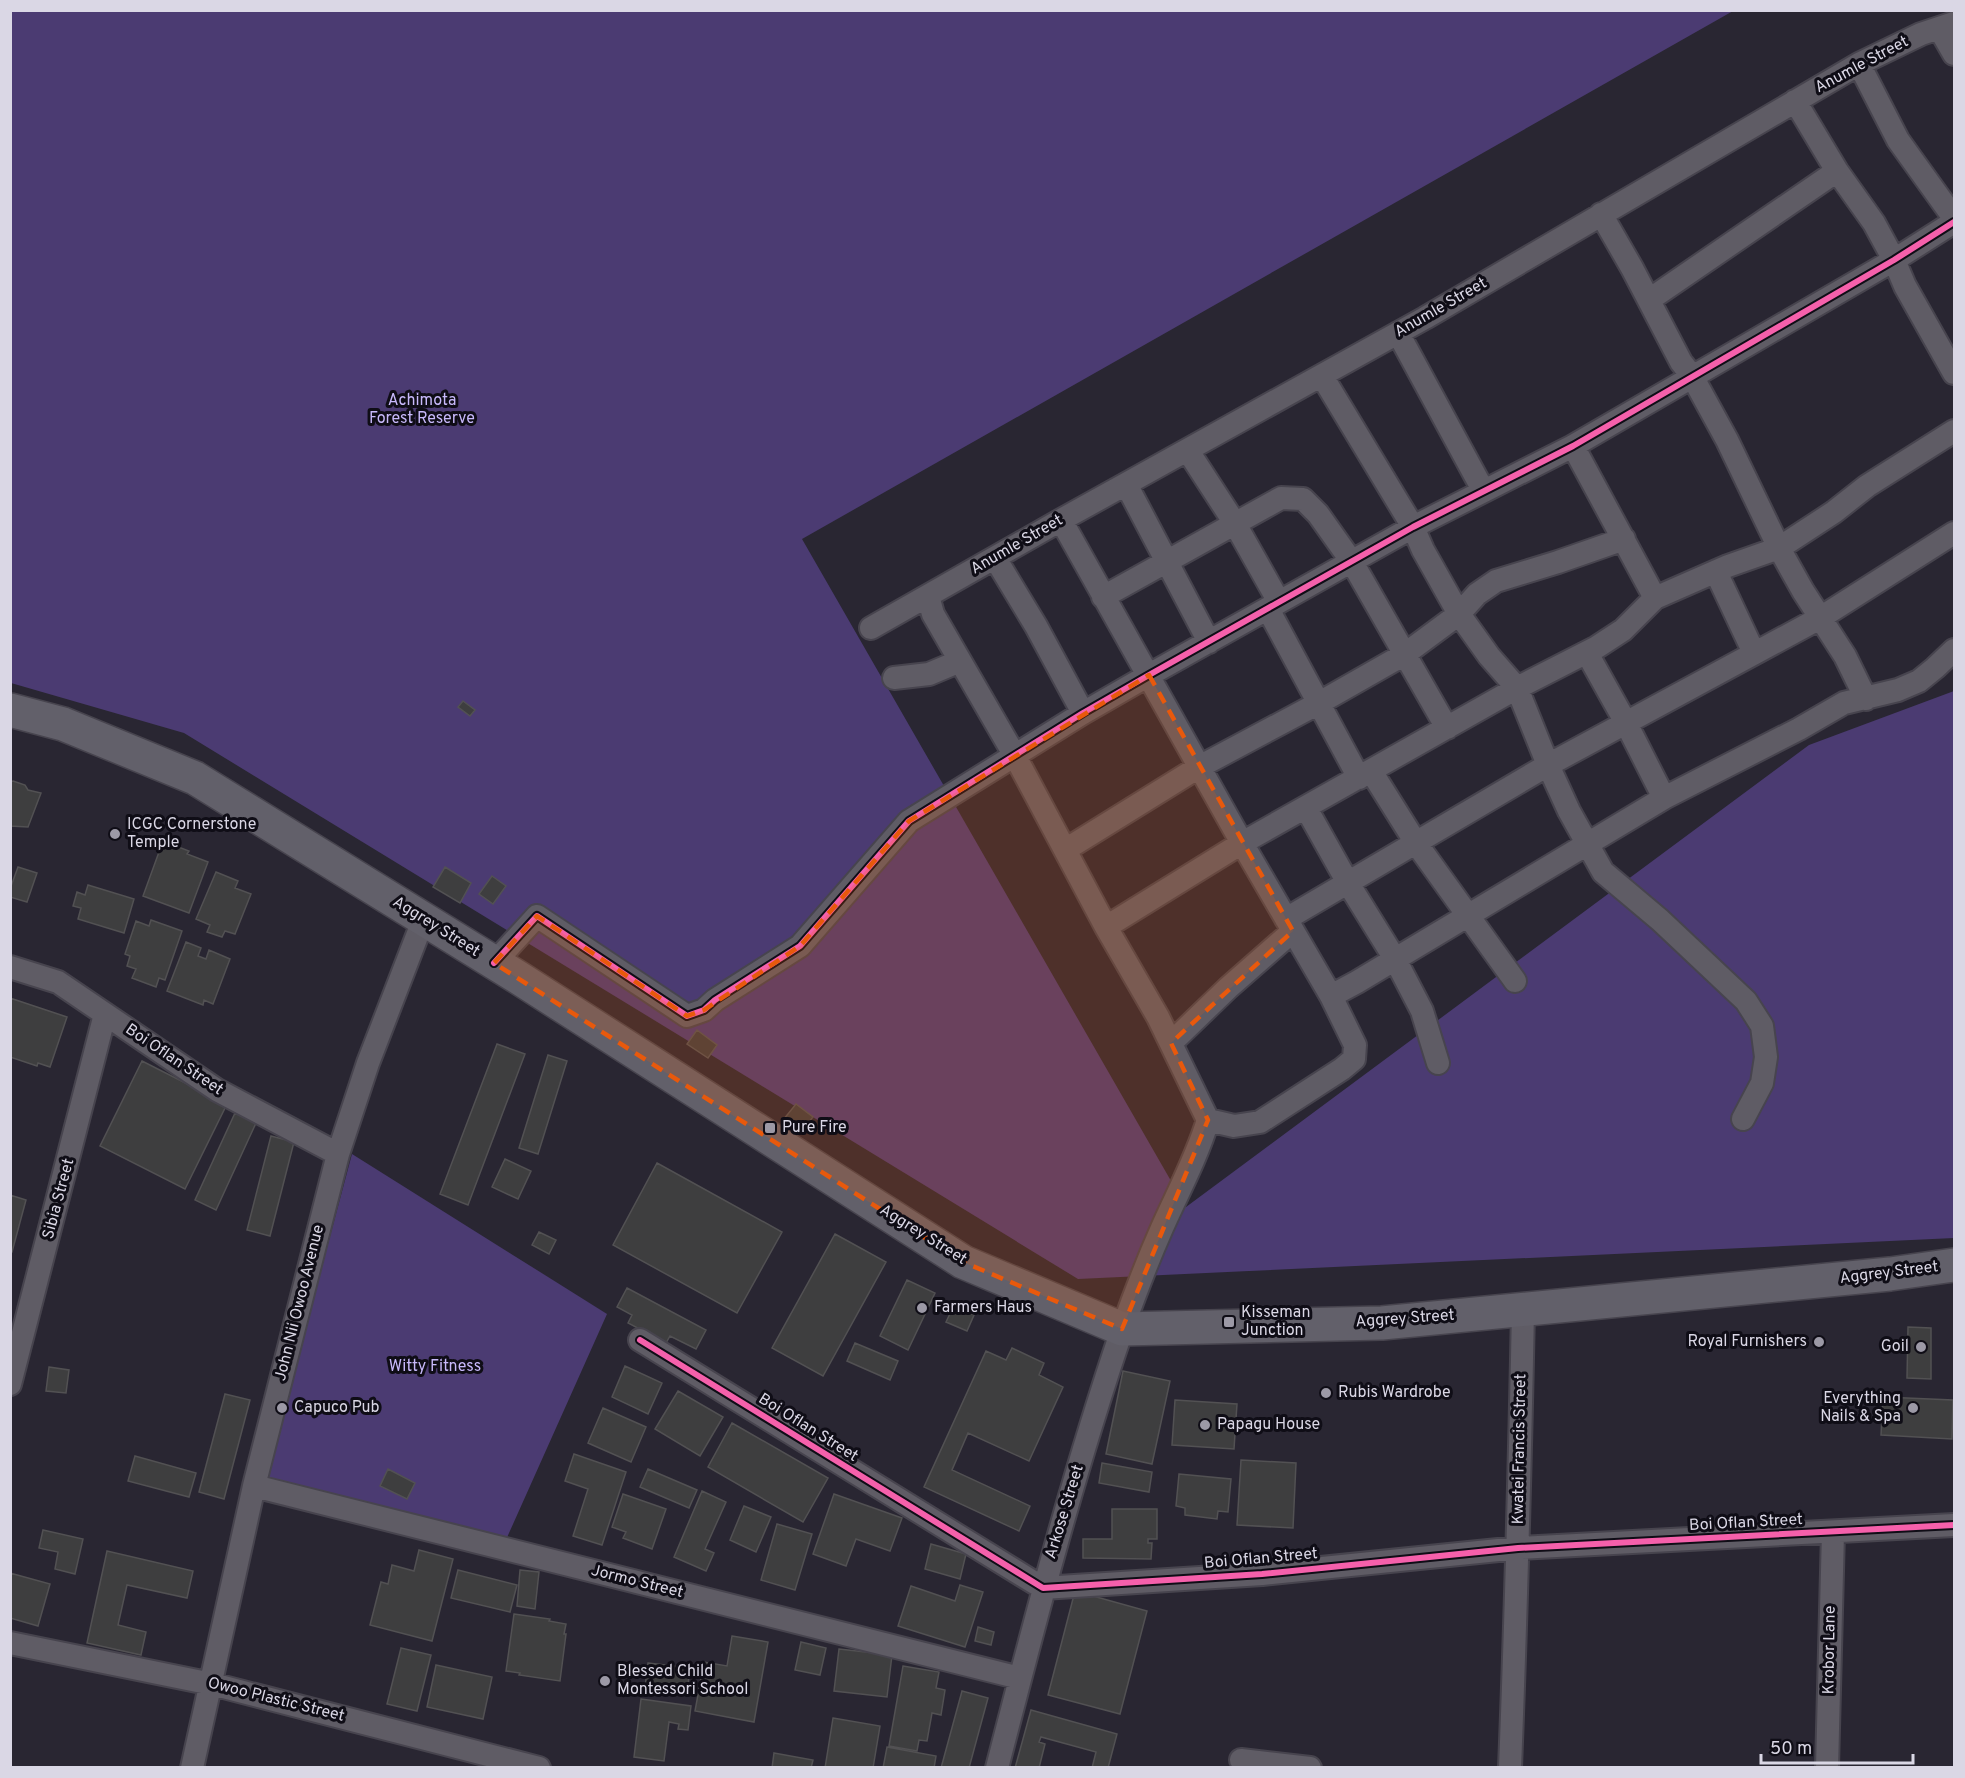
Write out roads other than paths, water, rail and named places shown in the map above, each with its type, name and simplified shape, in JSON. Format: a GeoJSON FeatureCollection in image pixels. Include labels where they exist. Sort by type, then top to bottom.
{"type":"FeatureCollection","features":[{"type":"Feature","properties":{"kind":"main road","name":"Aggrey Street"},"geometry":{"type":"LineString","coordinates":[[10,710],[63,724],[195,778],[424,918],[963,1262],[1122,1329],[1382,1323],[1890,1274],[1954,1265]]}},
{"type":"Feature","properties":{"kind":"street"},"geometry":{"type":"LineString","coordinates":[[1947,26],[1954,54]]}},
{"type":"Feature","properties":{"kind":"street","name":"Anumle Street"},"geometry":{"type":"LineString","coordinates":[[871,628],[1398,333],[1859,64],[1921,34],[1947,26]]}},
{"type":"Feature","properties":{"kind":"street"},"geometry":{"type":"LineString","coordinates":[[1859,64],[1898,140],[1954,218]]}},
{"type":"Feature","properties":{"kind":"street"},"geometry":{"type":"LineString","coordinates":[[1795,101],[1837,171],[1874,223],[1905,286],[1954,373]]}},
{"type":"Feature","properties":{"kind":"street"},"geometry":{"type":"LineString","coordinates":[[1649,300],[1837,171]]}},
{"type":"Feature","properties":{"kind":"street"},"geometry":{"type":"LineString","coordinates":[[1600,214],[1681,362],[1692,376],[1727,440],[1779,548],[1845,656],[1866,699]]}},
{"type":"Feature","properties":{"kind":"street"},"geometry":{"type":"LineString","coordinates":[[494,963],[537,916],[687,1016],[704,1010],[715,1000],[800,946],[909,821],[1083,713],[1149,675],[1413,527],[1573,446],[1894,260],[1954,222]]}},
{"type":"Feature","properties":{"kind":"street"},"geometry":{"type":"LineString","coordinates":[[1398,333],[1483,490]]}},
{"type":"Feature","properties":{"kind":"street"},"geometry":{"type":"LineString","coordinates":[[1322,376],[1413,527],[1423,550],[1459,614],[1489,656],[1517,688],[1569,811],[1603,872],[1660,920],[1746,1001],[1762,1026],[1766,1058],[1762,1083],[1743,1119]]}},
{"type":"Feature","properties":{"kind":"street"},"geometry":{"type":"LineString","coordinates":[[1107,927],[1242,843],[1517,688],[1587,653],[1623,630],[1655,598],[1779,548],[1834,512],[1867,486],[1954,431]]}},
{"type":"Feature","properties":{"kind":"street"},"geometry":{"type":"LineString","coordinates":[[1573,446],[1655,598]]}},
{"type":"Feature","properties":{"kind":"street"},"geometry":{"type":"LineString","coordinates":[[1188,451],[1234,522],[1319,703],[1365,775],[1515,981]]}},
{"type":"Feature","properties":{"kind":"street"},"geometry":{"type":"LineString","coordinates":[[1126,484],[1209,642]]}},
{"type":"Feature","properties":{"kind":"street"},"geometry":{"type":"LineString","coordinates":[[1102,597],[1281,498],[1303,500],[1318,514],[1352,562],[1447,728]]}},
{"type":"Feature","properties":{"kind":"street"},"geometry":{"type":"LineString","coordinates":[[928,596],[933,614],[1015,756],[1171,1043],[1208,1120],[1234,1126],[1260,1122],[1319,1085],[1354,1059],[1355,1045],[1331,996],[1242,843],[1149,675],[1102,597],[1061,520]]}},
{"type":"Feature","properties":{"kind":"street"},"geometry":{"type":"LineString","coordinates":[[1171,1043],[1289,925],[1348,883],[1548,765],[1820,618],[1954,532]]}},
{"type":"Feature","properties":{"kind":"street"},"geometry":{"type":"LineString","coordinates":[[1065,850],[1199,767],[1405,654],[1459,614],[1477,594],[1496,581],[1623,539]]}},
{"type":"Feature","properties":{"kind":"street"},"geometry":{"type":"LineString","coordinates":[[995,558],[1036,626],[1083,713]]}},
{"type":"Feature","properties":{"kind":"street"},"geometry":{"type":"LineString","coordinates":[[1716,572],[1754,653]]}},
{"type":"Feature","properties":{"kind":"street"},"geometry":{"type":"LineString","coordinates":[[1331,996],[1664,798],[1799,729],[1844,703],[1898,690],[1919,681],[1954,650]]}},
{"type":"Feature","properties":{"kind":"street"},"geometry":{"type":"LineString","coordinates":[[1587,653],[1664,798]]}},
{"type":"Feature","properties":{"kind":"street"},"geometry":{"type":"LineString","coordinates":[[894,678],[929,674],[960,661]]}},
{"type":"Feature","properties":{"kind":"street"},"geometry":{"type":"LineString","coordinates":[[1306,808],[1348,883],[1395,959],[1422,1011],[1438,1063]]}},
{"type":"Feature","properties":{"kind":"street","name":"John Nii Owoo Avenue"},"geometry":{"type":"LineString","coordinates":[[192,1767],[254,1486],[338,1154],[368,1063],[424,918]]}},
{"type":"Feature","properties":{"kind":"street","name":"Boi Oflan Street"},"geometry":{"type":"LineString","coordinates":[[10,967],[58,982],[218,1090],[338,1154]]}},
{"type":"Feature","properties":{"kind":"street","name":"Sibia Street"},"geometry":{"type":"LineString","coordinates":[[10,1384],[105,1014]]}},
{"type":"Feature","properties":{"kind":"street","name":"Arkose Street"},"geometry":{"type":"LineString","coordinates":[[997,1767],[1070,1493],[1122,1329],[1208,1120]]}},
{"type":"Feature","properties":{"kind":"street","name":"Kwatei Francis Street"},"geometry":{"type":"LineString","coordinates":[[1510,1767],[1523,1310]]}},
{"type":"Feature","properties":{"kind":"street","name":"Boi Oflan Street"},"geometry":{"type":"LineString","coordinates":[[640,1340],[1043,1588],[1262,1574],[1518,1548],[1954,1525]]}},
{"type":"Feature","properties":{"kind":"street","name":"Jormo Street"},"geometry":{"type":"LineString","coordinates":[[254,1486],[1020,1678]]}},
{"type":"Feature","properties":{"kind":"street","name":"Krobor Lane"},"geometry":{"type":"LineString","coordinates":[[1827,1767],[1833,1532]]}},
{"type":"Feature","properties":{"kind":"street","name":"Owoo Plastic Street"},"geometry":{"type":"LineString","coordinates":[[10,1643],[212,1683],[539,1767]]}},
{"type":"Feature","properties":{"kind":"street"},"geometry":{"type":"LineString","coordinates":[[1241,1760],[1310,1767]]}},
{"type":"Feature","properties":{"kind":"place","name":"ICGC Cornerstone Temple"},"geometry":{"type":"Point","coordinates":[115,834]}},
{"type":"Feature","properties":{"kind":"place","name":"Pure Fire"},"geometry":{"type":"Point","coordinates":[770,1128]}},
{"type":"Feature","properties":{"kind":"place","name":"Farmers Haus"},"geometry":{"type":"Point","coordinates":[922,1308]}},
{"type":"Feature","properties":{"kind":"place","name":"Kisseman Junction"},"geometry":{"type":"Point","coordinates":[1229,1322]}},
{"type":"Feature","properties":{"kind":"place","name":"Royal Furnishers"},"geometry":{"type":"Point","coordinates":[1819,1342]}},
{"type":"Feature","properties":{"kind":"place","name":"Goil"},"geometry":{"type":"Point","coordinates":[1921,1347]}},
{"type":"Feature","properties":{"kind":"place","name":"Rubis Wardrobe"},"geometry":{"type":"Point","coordinates":[1326,1393]}},
{"type":"Feature","properties":{"kind":"place","name":"Capuco Pub"},"geometry":{"type":"Point","coordinates":[282,1408]}},
{"type":"Feature","properties":{"kind":"place","name":"Everything Nails & Spa"},"geometry":{"type":"Point","coordinates":[1913,1408]}},
{"type":"Feature","properties":{"kind":"place","name":"Papagu House"},"geometry":{"type":"Point","coordinates":[1205,1425]}},
{"type":"Feature","properties":{"kind":"place","name":"Blessed Child Montessori School"},"geometry":{"type":"Point","coordinates":[605,1681]}},
{"type":"Feature","properties":{"kind":"park label","name":"Achimota Forest Reserve"},"geometry":{"type":"Point","coordinates":[422,410]}},
{"type":"Feature","properties":{"kind":"park label","name":"Witty Fitness"},"geometry":{"type":"Point","coordinates":[435,1367]}}]}
